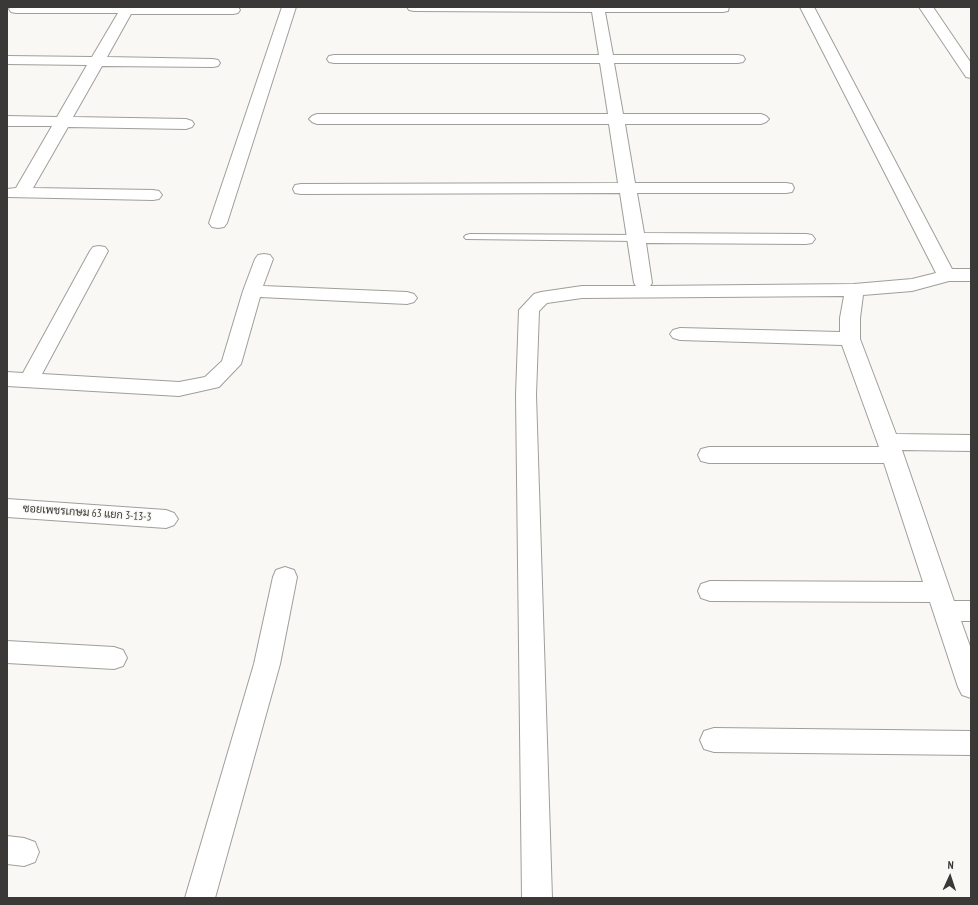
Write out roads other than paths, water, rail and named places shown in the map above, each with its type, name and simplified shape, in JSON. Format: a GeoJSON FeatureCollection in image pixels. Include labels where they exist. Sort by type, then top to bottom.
{"type":"FeatureCollection","features":[{"type":"Feature","properties":{"kind":"street"},"geometry":{"type":"LineString","coordinates":[[218,224],[289,7]]}},
{"type":"Feature","properties":{"kind":"street"},"geometry":{"type":"LineString","coordinates":[[414,7],[722,8]]}},
{"type":"Feature","properties":{"kind":"street"},"geometry":{"type":"LineString","coordinates":[[598,7],[643,283]]}},
{"type":"Feature","properties":{"kind":"street"},"geometry":{"type":"LineString","coordinates":[[807,7],[946,275]]}},
{"type":"Feature","properties":{"kind":"street"},"geometry":{"type":"LineString","coordinates":[[926,7],[971,74]]}},
{"type":"Feature","properties":{"kind":"street"},"geometry":{"type":"LineString","coordinates":[[16,9],[127,8],[233,10]]}},
{"type":"Feature","properties":{"kind":"street"},"geometry":{"type":"LineString","coordinates":[[14,193],[63,122],[127,8]]}},
{"type":"Feature","properties":{"kind":"street"},"geometry":{"type":"LineString","coordinates":[[334,59],[738,59]]}},
{"type":"Feature","properties":{"kind":"street"},"geometry":{"type":"LineString","coordinates":[[7,60],[213,63]]}},
{"type":"Feature","properties":{"kind":"street"},"geometry":{"type":"LineString","coordinates":[[317,119],[762,119]]}},
{"type":"Feature","properties":{"kind":"street"},"geometry":{"type":"LineString","coordinates":[[7,121],[186,124]]}},
{"type":"Feature","properties":{"kind":"street"},"geometry":{"type":"LineString","coordinates":[[301,189],[627,190],[786,188]]}},
{"type":"Feature","properties":{"kind":"street"},"geometry":{"type":"LineString","coordinates":[[14,193],[154,195]]}},
{"type":"Feature","properties":{"kind":"street"},"geometry":{"type":"LineString","coordinates":[[635,238],[806,239]]}},
{"type":"Feature","properties":{"kind":"street"},"geometry":{"type":"LineString","coordinates":[[29,380],[99,251]]}},
{"type":"Feature","properties":{"kind":"street"},"geometry":{"type":"LineString","coordinates":[[7,379],[179,389],[212,382],[231,364],[252,291],[264,259]]}},
{"type":"Feature","properties":{"kind":"street"},"geometry":{"type":"LineString","coordinates":[[537,898],[526,395],[530,310],[541,298],[582,292],[854,290],[932,282],[946,275],[971,275]]}},
{"type":"Feature","properties":{"kind":"street"},"geometry":{"type":"LineString","coordinates":[[854,290],[850,318],[850,339],[890,448],[971,687]]}},
{"type":"Feature","properties":{"kind":"street"},"geometry":{"type":"LineString","coordinates":[[252,291],[407,298]]}},
{"type":"Feature","properties":{"kind":"street"},"geometry":{"type":"LineString","coordinates":[[680,334],[850,339]]}},
{"type":"Feature","properties":{"kind":"street"},"geometry":{"type":"LineString","coordinates":[[709,455],[890,448],[971,443]]}},
{"type":"Feature","properties":{"kind":"street","name":"ซอยเพชรเกษม 63 แยก 3-13-3"},"geometry":{"type":"LineString","coordinates":[[7,508],[166,519]]}},
{"type":"Feature","properties":{"kind":"street"},"geometry":{"type":"LineString","coordinates":[[200,898],[267,664],[285,577]]}},
{"type":"Feature","properties":{"kind":"street"},"geometry":{"type":"LineString","coordinates":[[710,591],[942,602],[971,611]]}},
{"type":"Feature","properties":{"kind":"street"},"geometry":{"type":"LineString","coordinates":[[7,652],[114,658]]}},
{"type":"Feature","properties":{"kind":"street"},"geometry":{"type":"LineString","coordinates":[[714,740],[971,743]]}},
{"type":"Feature","properties":{"kind":"lane"},"geometry":{"type":"LineString","coordinates":[[470,238],[635,238]]}}]}
